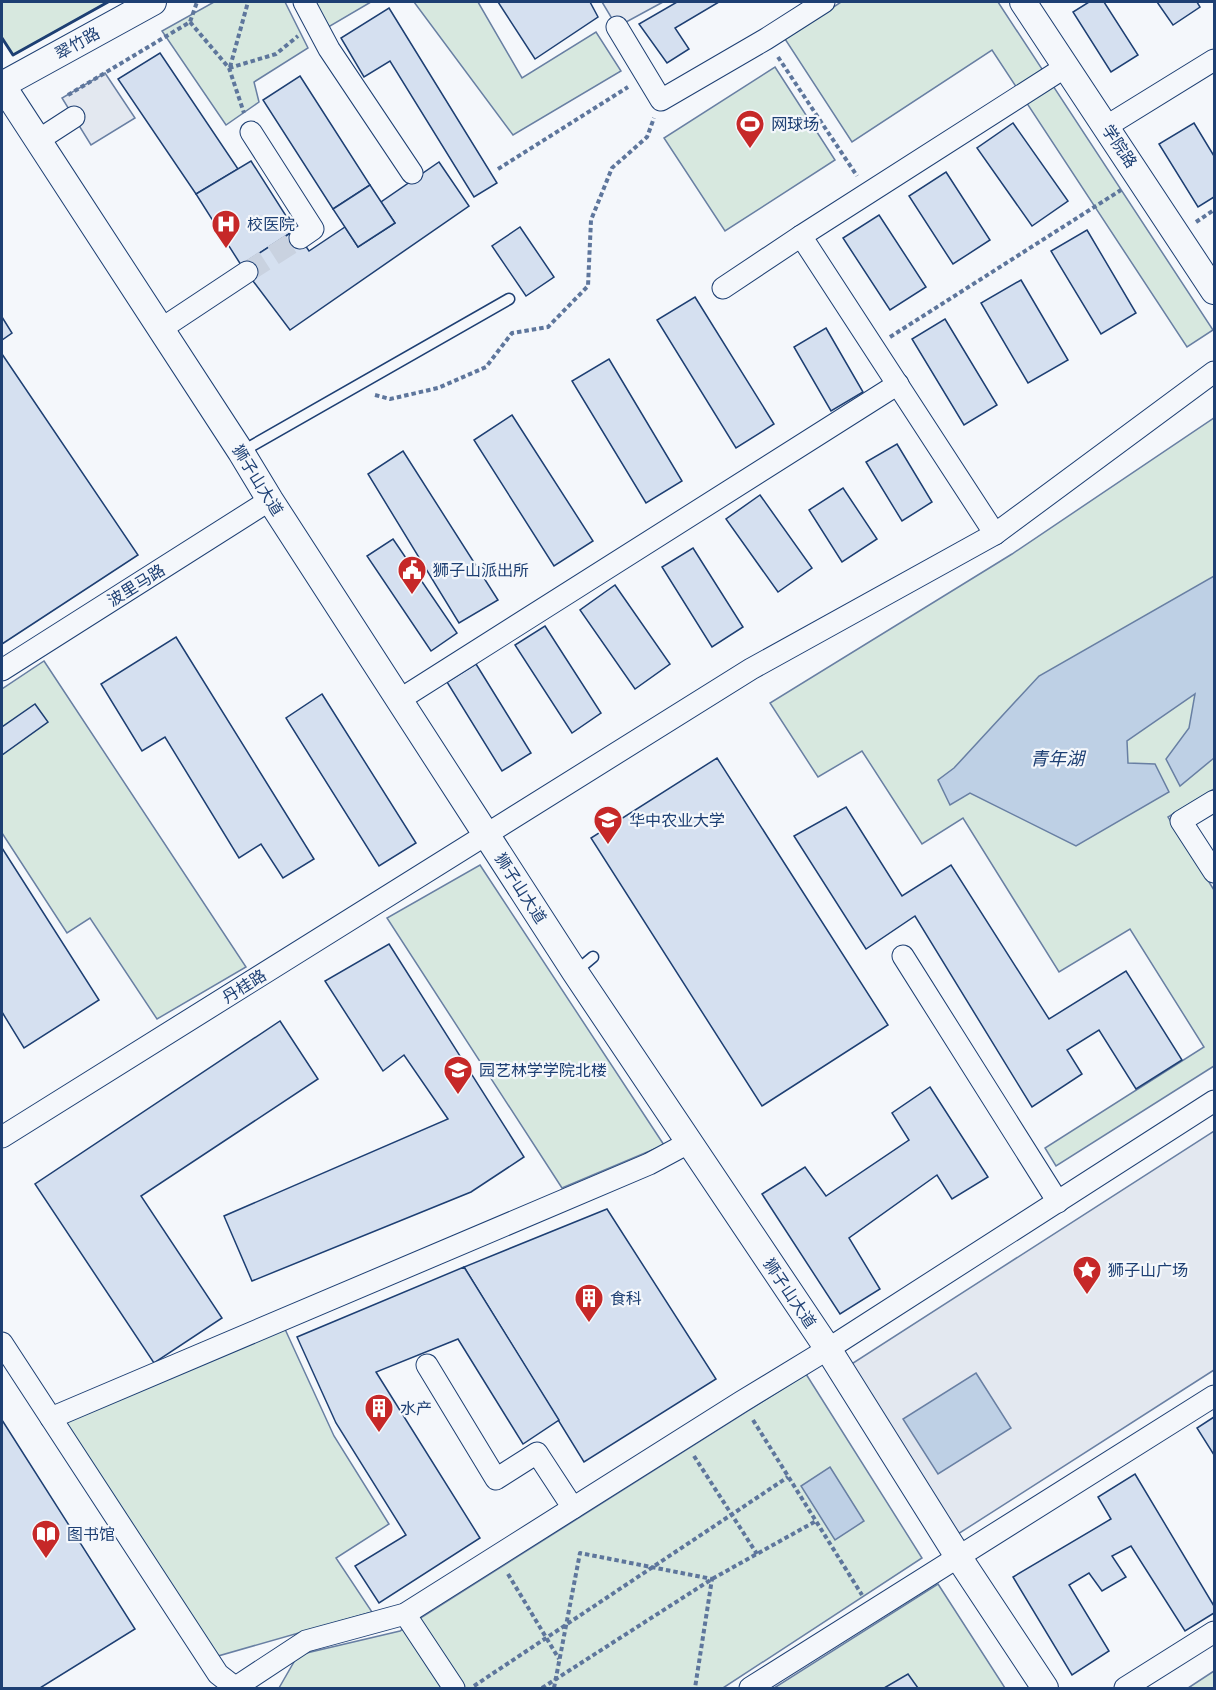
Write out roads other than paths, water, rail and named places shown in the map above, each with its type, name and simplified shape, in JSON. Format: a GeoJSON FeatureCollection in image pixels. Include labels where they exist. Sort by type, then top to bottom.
{"type":"FeatureCollection","features":[{"type":"Feature","properties":{"kind":"street","name":"翠竹路"},"geometry":{"type":"LineString","coordinates":[[2,85],[153,2]]}},
{"type":"Feature","properties":{"kind":"street"},"geometry":{"type":"LineString","coordinates":[[304,2],[328,49],[412,173]]}},
{"type":"Feature","properties":{"kind":"street"},"geometry":{"type":"LineString","coordinates":[[617,27],[661,100],[766,39],[824,2]]}},
{"type":"Feature","properties":{"kind":"street","name":"学院路"},"geometry":{"type":"LineString","coordinates":[[1023,2],[1215,291]]}},
{"type":"Feature","properties":{"kind":"street"},"geometry":{"type":"LineString","coordinates":[[1107,126],[1215,60]]}},
{"type":"Feature","properties":{"kind":"street"},"geometry":{"type":"LineString","coordinates":[[723,288],[1066,66]]}},
{"type":"Feature","properties":{"kind":"street","name":"狮子山大道"},"geometry":{"type":"LineString","coordinates":[[2,85],[486,834],[584,965],[690,1142],[828,1349],[959,1558],[1045,1689]]}},
{"type":"Feature","properties":{"kind":"street"},"geometry":{"type":"LineString","coordinates":[[37,141],[74,117]]}},
{"type":"Feature","properties":{"kind":"street"},"geometry":{"type":"LineString","coordinates":[[251,132],[313,229],[300,238]]}},
{"type":"Feature","properties":{"kind":"street"},"geometry":{"type":"LineString","coordinates":[[801,236],[995,534]]}},
{"type":"Feature","properties":{"kind":"street"},"geometry":{"type":"LineString","coordinates":[[161,329],[247,273]]}},
{"type":"Feature","properties":{"kind":"street","name":"丹桂路"},"geometry":{"type":"LineString","coordinates":[[2,1137],[751,669],[995,534],[1215,372]]}},
{"type":"Feature","properties":{"kind":"street"},"geometry":{"type":"LineString","coordinates":[[399,700],[898,384]]}},
{"type":"Feature","properties":{"kind":"street","name":"波里马路"},"geometry":{"type":"LineString","coordinates":[[2,670],[270,500]]}},
{"type":"Feature","properties":{"kind":"street"},"geometry":{"type":"LineString","coordinates":[[1215,801],[1181,821],[1215,872]]}},
{"type":"Feature","properties":{"kind":"street"},"geometry":{"type":"LineString","coordinates":[[903,956],[1058,1202]]}},
{"type":"Feature","properties":{"kind":"street"},"geometry":{"type":"LineString","coordinates":[[2,1343],[218,1674],[236,1688],[306,1641],[405,1614],[828,1349],[1215,1101]]}},
{"type":"Feature","properties":{"kind":"street"},"geometry":{"type":"LineString","coordinates":[[51,1418],[649,1164],[690,1142]]}},
{"type":"Feature","properties":{"kind":"street"},"geometry":{"type":"LineString","coordinates":[[427,1365],[496,1479],[537,1453],[573,1508]]}},
{"type":"Feature","properties":{"kind":"street"},"geometry":{"type":"LineString","coordinates":[[750,1689],[1215,1396]]}},
{"type":"Feature","properties":{"kind":"street"},"geometry":{"type":"LineString","coordinates":[[405,1614],[454,1689]]}},
{"type":"Feature","properties":{"kind":"street"},"geometry":{"type":"LineString","coordinates":[[1125,1689],[1215,1632]]}},
{"type":"Feature","properties":{"kind":"lane"},"geometry":{"type":"LineString","coordinates":[[241,452],[509,299]]}},
{"type":"Feature","properties":{"kind":"water","name":"青年湖"},"geometry":{"type":"Polygon","coordinates":[[[1214,576],[1214,758],[1180,786],[1166,759],[1189,728],[1195,694],[1127,741],[1128,763],[1155,764],[1169,792],[1076,846],[970,793],[950,805],[938,780],[954,768],[1039,676],[1214,576]]]}},
{"type":"Feature","properties":{"kind":"water"},"geometry":{"type":"Polygon","coordinates":[[[976,1373],[1011,1428],[938,1474],[903,1419],[976,1373]]]}},
{"type":"Feature","properties":{"kind":"water"},"geometry":{"type":"Polygon","coordinates":[[[830,1467],[864,1521],[835,1540],[801,1486],[830,1467]]]}},
{"type":"Feature","properties":{"kind":"tunnel"},"geometry":{"type":"LineString","coordinates":[[247,272],[300,238]]}},
{"type":"Feature","properties":{"kind":"place","name":"网球场"},"geometry":{"type":"Point","coordinates":[750,150]}},
{"type":"Feature","properties":{"kind":"place","name":"校医院"},"geometry":{"type":"Point","coordinates":[226,250]}},
{"type":"Feature","properties":{"kind":"place","name":"狮子山派出所"},"geometry":{"type":"Point","coordinates":[412,596]}},
{"type":"Feature","properties":{"kind":"place","name":"华中农业大学"},"geometry":{"type":"Point","coordinates":[608,846]}},
{"type":"Feature","properties":{"kind":"place","name":"园艺林学学院北楼"},"geometry":{"type":"Point","coordinates":[458,1096]}},
{"type":"Feature","properties":{"kind":"place","name":"狮子山广场"},"geometry":{"type":"Point","coordinates":[1087,1296]}},
{"type":"Feature","properties":{"kind":"place","name":"食科"},"geometry":{"type":"Point","coordinates":[589,1324]}},
{"type":"Feature","properties":{"kind":"place","name":"水产"},"geometry":{"type":"Point","coordinates":[379,1434]}},
{"type":"Feature","properties":{"kind":"place","name":"图书馆"},"geometry":{"type":"Point","coordinates":[46,1560]}}]}
